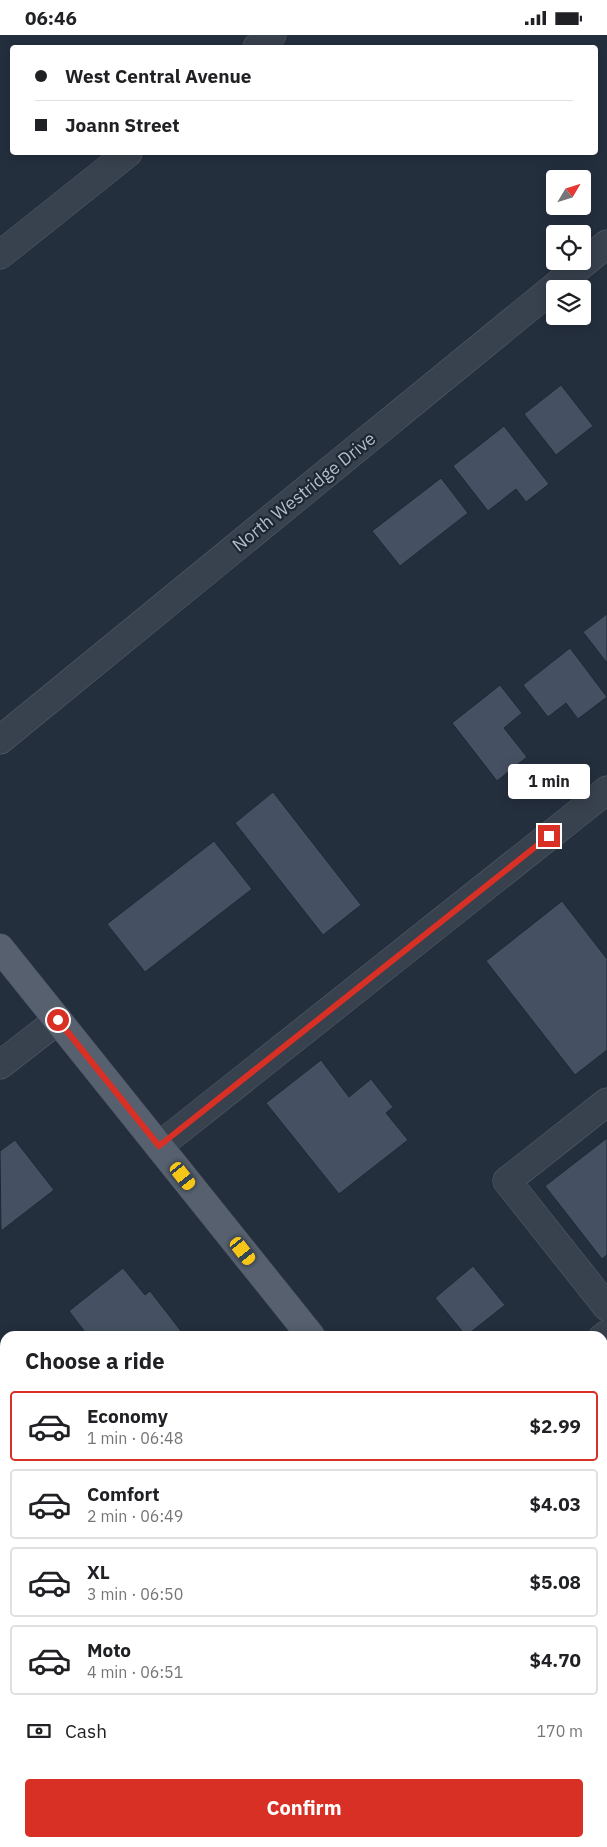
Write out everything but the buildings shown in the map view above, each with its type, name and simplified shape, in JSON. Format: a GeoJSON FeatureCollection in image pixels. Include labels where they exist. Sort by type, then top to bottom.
{"type":"FeatureCollection","features":[{"type":"Feature","properties":{"kind":"main road"},"geometry":{"type":"LineString","coordinates":[[0,948],[307,1331]]}},
{"type":"Feature","properties":{"kind":"street"},"geometry":{"type":"LineString","coordinates":[[260,45],[272,35]]}},
{"type":"Feature","properties":{"kind":"street"},"geometry":{"type":"LineString","coordinates":[[0,255],[125,155]]}},
{"type":"Feature","properties":{"kind":"street","name":"North Westridge Drive"},"geometry":{"type":"LineString","coordinates":[[0,740],[607,244]]}},
{"type":"Feature","properties":{"kind":"street"},"geometry":{"type":"LineString","coordinates":[[159,1146],[607,790]]}},
{"type":"Feature","properties":{"kind":"street"},"geometry":{"type":"LineString","coordinates":[[0,1065],[58,1020]]}},
{"type":"Feature","properties":{"kind":"street"},"geometry":{"type":"LineString","coordinates":[[607,1102],[507,1181],[607,1307]]}},
{"type":"Feature","properties":{"kind":"route"},"geometry":{"type":"LineString","coordinates":[[58,1020],[159,1146],[549,836]]}}]}
